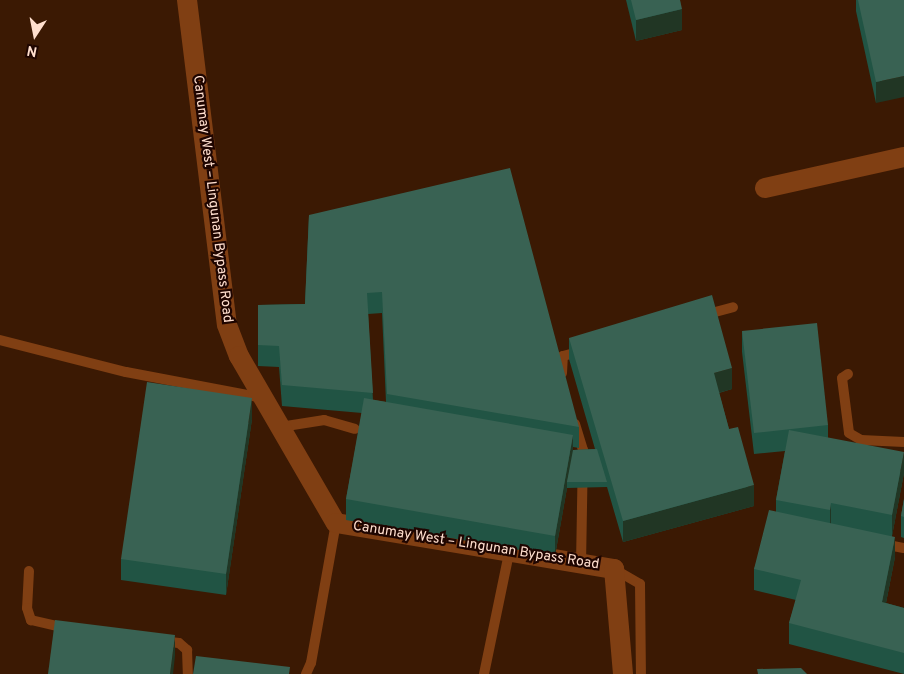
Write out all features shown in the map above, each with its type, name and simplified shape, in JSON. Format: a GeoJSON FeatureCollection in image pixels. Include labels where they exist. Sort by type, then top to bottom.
{"type":"FeatureCollection","features":[{"type":"Feature","properties":{"kind":"street","name":"Canumay West – Lingunan Bypass Road"},"geometry":{"type":"LineString","coordinates":[[187,0],[227,325],[239,356],[336,523],[509,554],[614,569],[623,674]]}},
{"type":"Feature","properties":{"kind":"street"},"geometry":{"type":"LineString","coordinates":[[765,188],[904,157]]}},
{"type":"Feature","properties":{"kind":"lane"},"geometry":{"type":"LineString","coordinates":[[695,318],[732,307]]}},
{"type":"Feature","properties":{"kind":"lane"},"geometry":{"type":"LineString","coordinates":[[0,340],[126,372],[263,398]]}},
{"type":"Feature","properties":{"kind":"lane"},"geometry":{"type":"LineString","coordinates":[[565,384],[561,366],[563,356],[592,348]]}},
{"type":"Feature","properties":{"kind":"lane"},"geometry":{"type":"LineString","coordinates":[[848,374],[842,378],[849,433],[861,440],[904,442]]}},
{"type":"Feature","properties":{"kind":"lane"},"geometry":{"type":"LineString","coordinates":[[572,412],[582,450],[580,564]]}},
{"type":"Feature","properties":{"kind":"lane"},"geometry":{"type":"LineString","coordinates":[[280,427],[311,420],[355,429]]}},
{"type":"Feature","properties":{"kind":"lane"},"geometry":{"type":"LineString","coordinates":[[306,674],[311,663],[336,523]]}},
{"type":"Feature","properties":{"kind":"lane"},"geometry":{"type":"LineString","coordinates":[[870,541],[904,548]]}},
{"type":"Feature","properties":{"kind":"lane"},"geometry":{"type":"LineString","coordinates":[[484,674],[509,554]]}},
{"type":"Feature","properties":{"kind":"lane"},"geometry":{"type":"LineString","coordinates":[[614,569],[640,584],[641,674]]}},
{"type":"Feature","properties":{"kind":"lane"},"geometry":{"type":"LineString","coordinates":[[29,571],[27,608],[31,620],[75,629]]}},
{"type":"Feature","properties":{"kind":"lane"},"geometry":{"type":"LineString","coordinates":[[150,639],[184,646],[191,668]]}},
{"type":"Feature","properties":{"kind":"building"},"geometry":{"type":"Polygon","coordinates":[[[631,0],[680,0],[682,9],[636,20],[631,0]]]}},
{"type":"Feature","properties":{"kind":"building"},"geometry":{"type":"Polygon","coordinates":[[[858,0],[904,0],[904,76],[876,82],[858,0]]]}},
{"type":"Feature","properties":{"kind":"building"},"geometry":{"type":"Polygon","coordinates":[[[510,168],[579,427],[387,394],[382,292],[367,293],[373,393],[282,385],[279,346],[258,345],[258,305],[305,304],[309,215],[510,168]]]}},
{"type":"Feature","properties":{"kind":"building"},"geometry":{"type":"Polygon","coordinates":[[[712,295],[732,368],[714,373],[729,429],[738,427],[754,485],[623,521],[569,338],[712,295]]]}},
{"type":"Feature","properties":{"kind":"building"},"geometry":{"type":"Polygon","coordinates":[[[817,323],[828,425],[754,433],[742,331],[817,323]]]}},
{"type":"Feature","properties":{"kind":"building"},"geometry":{"type":"Polygon","coordinates":[[[147,382],[252,398],[226,574],[121,559],[147,382]]]}},
{"type":"Feature","properties":{"kind":"building"},"geometry":{"type":"Polygon","coordinates":[[[364,398],[573,435],[555,536],[346,499],[364,398]]]}},
{"type":"Feature","properties":{"kind":"building"},"geometry":{"type":"Polygon","coordinates":[[[789,430],[904,452],[892,515],[831,503],[830,510],[776,500],[789,430]]]}},
{"type":"Feature","properties":{"kind":"building"},"geometry":{"type":"Polygon","coordinates":[[[597,449],[607,482],[567,482],[573,450],[597,449]]]}},
{"type":"Feature","properties":{"kind":"building"},"geometry":{"type":"Polygon","coordinates":[[[904,499],[904,517],[901,516],[904,499]]]}},
{"type":"Feature","properties":{"kind":"building"},"geometry":{"type":"Polygon","coordinates":[[[769,510],[895,537],[882,602],[904,608],[904,653],[789,623],[801,580],[754,569],[769,510]]]}},
{"type":"Feature","properties":{"kind":"building"},"geometry":{"type":"Polygon","coordinates":[[[55,620],[175,635],[170,674],[48,674],[55,620]]]}},
{"type":"Feature","properties":{"kind":"building"},"geometry":{"type":"Polygon","coordinates":[[[196,656],[290,667],[289,674],[193,674],[196,656]]]}},
{"type":"Feature","properties":{"kind":"building"},"geometry":{"type":"Polygon","coordinates":[[[801,668],[807,674],[758,674],[757,669],[801,668]]]}}]}
